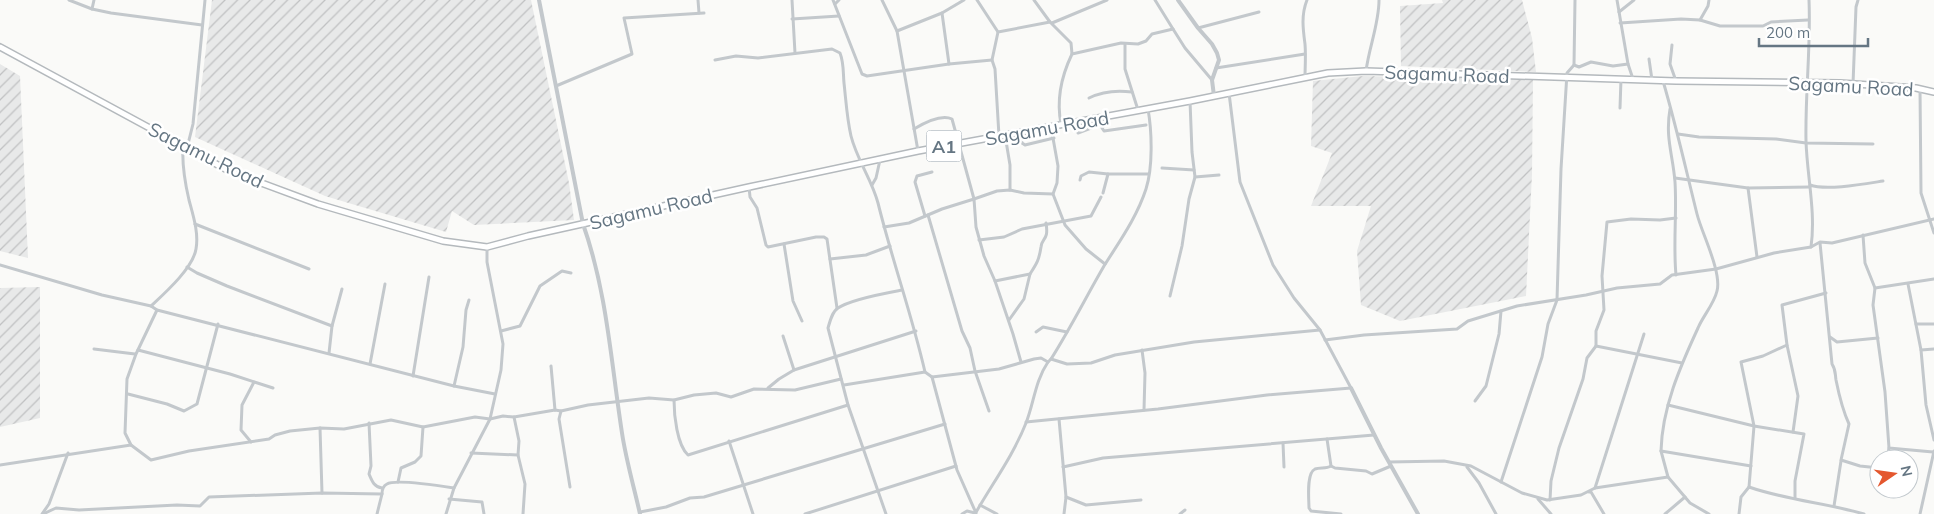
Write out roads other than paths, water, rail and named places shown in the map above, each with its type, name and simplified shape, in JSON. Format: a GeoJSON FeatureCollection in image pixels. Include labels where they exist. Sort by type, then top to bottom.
{"type":"FeatureCollection","features":[{"type":"Feature","properties":{"kind":"highway","name":"Sagamu Road"},"geometry":{"type":"LineString","coordinates":[[0,48],[229,171],[318,204],[444,241],[487,248],[583,224],[918,151],[1108,117],[1328,73],[1366,71],[1663,81],[1853,84],[1920,89],[1934,92]]}},
{"type":"Feature","properties":{"kind":"street"},"geometry":{"type":"LineString","coordinates":[[69,0],[92,9],[202,25]]}},
{"type":"Feature","properties":{"kind":"street"},"geometry":{"type":"LineString","coordinates":[[92,9],[94,0]]}},
{"type":"Feature","properties":{"kind":"street"},"geometry":{"type":"LineString","coordinates":[[151,306],[167,291],[187,267],[196,249],[195,224],[188,198],[183,156],[193,124],[205,0]]}},
{"type":"Feature","properties":{"kind":"street"},"geometry":{"type":"LineString","coordinates":[[540,0],[583,224],[597,266],[610,341],[622,435],[640,513],[666,507],[690,498],[704,497],[945,424]]}},
{"type":"Feature","properties":{"kind":"street"},"geometry":{"type":"LineString","coordinates":[[698,0],[699,13]]}},
{"type":"Feature","properties":{"kind":"street"},"geometry":{"type":"LineString","coordinates":[[792,0],[795,53]]}},
{"type":"Feature","properties":{"kind":"street"},"geometry":{"type":"LineString","coordinates":[[839,0],[834,2],[839,16],[862,74],[867,76],[948,64],[992,60]]}},
{"type":"Feature","properties":{"kind":"street"},"geometry":{"type":"LineString","coordinates":[[882,0],[897,31],[918,151]]}},
{"type":"Feature","properties":{"kind":"street"},"geometry":{"type":"LineString","coordinates":[[897,31],[942,13],[964,0]]}},
{"type":"Feature","properties":{"kind":"street"},"geometry":{"type":"LineString","coordinates":[[977,0],[998,32],[992,60],[995,69],[1002,136],[1010,165],[1010,190]]}},
{"type":"Feature","properties":{"kind":"street"},"geometry":{"type":"LineString","coordinates":[[1034,0],[1051,23],[1071,43],[1072,54],[1062,74],[1059,94],[1058,112],[1061,125]]}},
{"type":"Feature","properties":{"kind":"street"},"geometry":{"type":"LineString","coordinates":[[998,32],[1051,23],[1107,0]]}},
{"type":"Feature","properties":{"kind":"street"},"geometry":{"type":"LineString","coordinates":[[1154,0],[1185,48],[1212,80]]}},
{"type":"Feature","properties":{"kind":"street"},"geometry":{"type":"LineString","coordinates":[[1178,0],[1217,53],[1219,60],[1212,80],[1214,96]]}},
{"type":"Feature","properties":{"kind":"street"},"geometry":{"type":"LineString","coordinates":[[1304,78],[1303,10],[1307,0]]}},
{"type":"Feature","properties":{"kind":"street"},"geometry":{"type":"LineString","coordinates":[[1366,71],[1368,52],[1377,20],[1379,0]]}},
{"type":"Feature","properties":{"kind":"street"},"geometry":{"type":"LineString","coordinates":[[1502,482],[1542,357],[1548,324],[1557,300],[1561,169],[1567,73],[1574,65],[1575,0]]}},
{"type":"Feature","properties":{"kind":"street"},"geometry":{"type":"LineString","coordinates":[[1617,0],[1628,64],[1633,80]]}},
{"type":"Feature","properties":{"kind":"street"},"geometry":{"type":"LineString","coordinates":[[1618,12],[1634,0]]}},
{"type":"Feature","properties":{"kind":"street"},"geometry":{"type":"LineString","coordinates":[[1700,20],[1708,6],[1709,0]]}},
{"type":"Feature","properties":{"kind":"street"},"geometry":{"type":"LineString","coordinates":[[1809,0],[1806,142],[1810,186],[1811,247]]}},
{"type":"Feature","properties":{"kind":"street"},"geometry":{"type":"LineString","coordinates":[[1853,84],[1856,7],[1858,0]]}},
{"type":"Feature","properties":{"kind":"street"},"geometry":{"type":"LineString","coordinates":[[1198,28],[1258,12]]}},
{"type":"Feature","properties":{"kind":"street"},"geometry":{"type":"LineString","coordinates":[[556,86],[632,54],[624,18],[704,13]]}},
{"type":"Feature","properties":{"kind":"street"},"geometry":{"type":"LineString","coordinates":[[942,13],[948,64]]}},
{"type":"Feature","properties":{"kind":"street"},"geometry":{"type":"LineString","coordinates":[[792,19],[839,16]]}},
{"type":"Feature","properties":{"kind":"street"},"geometry":{"type":"LineString","coordinates":[[1620,23],[1653,20],[1700,20],[1720,26],[1763,26],[1771,22],[1808,20]]}},
{"type":"Feature","properties":{"kind":"street"},"geometry":{"type":"LineString","coordinates":[[1072,54],[1122,43],[1138,44],[1146,41],[1152,34],[1173,29]]}},
{"type":"Feature","properties":{"kind":"street"},"geometry":{"type":"LineString","coordinates":[[1125,44],[1125,69],[1138,111]]}},
{"type":"Feature","properties":{"kind":"street"},"geometry":{"type":"LineString","coordinates":[[1672,45],[1670,64],[1676,81]]}},
{"type":"Feature","properties":{"kind":"street"},"geometry":{"type":"LineString","coordinates":[[715,60],[736,56],[758,58],[832,49],[840,54],[843,59],[851,136],[860,164],[872,186],[916,331],[925,372],[932,377],[956,466],[976,513]]}},
{"type":"Feature","properties":{"kind":"street"},"geometry":{"type":"LineString","coordinates":[[1216,68],[1305,54]]}},
{"type":"Feature","properties":{"kind":"street"},"geometry":{"type":"LineString","coordinates":[[1649,59],[1652,80]]}},
{"type":"Feature","properties":{"kind":"street"},"geometry":{"type":"LineString","coordinates":[[1574,65],[1579,67],[1590,62],[1613,66],[1628,64]]}},
{"type":"Feature","properties":{"kind":"street"},"geometry":{"type":"LineString","coordinates":[[1620,108],[1621,79]]}},
{"type":"Feature","properties":{"kind":"street"},"geometry":{"type":"LineString","coordinates":[[1663,81],[1698,216],[1716,269],[1717,291],[1682,363],[1668,405],[1662,432],[1661,451],[1668,477],[1685,497],[1709,514]]}},
{"type":"Feature","properties":{"kind":"street"},"geometry":{"type":"LineString","coordinates":[[1920,89],[1921,193],[1932,220],[1934,233]]}},
{"type":"Feature","properties":{"kind":"street"},"geometry":{"type":"LineString","coordinates":[[1089,98],[1108,92],[1132,92]]}},
{"type":"Feature","properties":{"kind":"street"},"geometry":{"type":"LineString","coordinates":[[1229,93],[1240,182],[1273,265],[1294,298],[1320,330],[1416,514]]}},
{"type":"Feature","properties":{"kind":"street"},"geometry":{"type":"LineString","coordinates":[[1170,296],[1195,177],[1190,101]]}},
{"type":"Feature","properties":{"kind":"street"},"geometry":{"type":"LineString","coordinates":[[1670,106],[1667,132],[1674,178],[1676,218],[1674,256],[1676,275]]}},
{"type":"Feature","properties":{"kind":"street"},"geometry":{"type":"LineString","coordinates":[[976,513],[1011,454],[1026,422],[1040,374],[1068,332],[1134,218],[1146,188],[1148,174],[1151,123],[1148,109]]}},
{"type":"Feature","properties":{"kind":"street"},"geometry":{"type":"LineString","coordinates":[[1103,126],[1107,122],[1108,117]]}},
{"type":"Feature","properties":{"kind":"street"},"geometry":{"type":"LineString","coordinates":[[914,129],[928,121],[951,118],[974,199],[974,214],[979,240],[1009,320],[1020,362]]}},
{"type":"Feature","properties":{"kind":"street"},"geometry":{"type":"LineString","coordinates":[[1078,133],[1099,125],[1103,126]]}},
{"type":"Feature","properties":{"kind":"street"},"geometry":{"type":"LineString","coordinates":[[1103,126],[1104,131],[1146,125]]}},
{"type":"Feature","properties":{"kind":"street"},"geometry":{"type":"LineString","coordinates":[[1051,127],[1058,158],[1058,174],[1053,194],[1068,229],[1086,249],[1106,264]]}},
{"type":"Feature","properties":{"kind":"street"},"geometry":{"type":"LineString","coordinates":[[1020,132],[1022,143],[1025,145],[1054,138]]}},
{"type":"Feature","properties":{"kind":"street"},"geometry":{"type":"LineString","coordinates":[[1678,134],[1873,144]]}},
{"type":"Feature","properties":{"kind":"street"},"geometry":{"type":"LineString","coordinates":[[872,186],[880,160]]}},
{"type":"Feature","properties":{"kind":"street"},"geometry":{"type":"LineString","coordinates":[[1162,168],[1194,170]]}},
{"type":"Feature","properties":{"kind":"street"},"geometry":{"type":"LineString","coordinates":[[932,172],[918,176],[915,182],[962,331],[970,348],[974,371],[989,411]]}},
{"type":"Feature","properties":{"kind":"street"},"geometry":{"type":"LineString","coordinates":[[1080,180],[1081,176],[1089,172],[1148,174]]}},
{"type":"Feature","properties":{"kind":"street"},"geometry":{"type":"LineString","coordinates":[[1103,192],[1108,174]]}},
{"type":"Feature","properties":{"kind":"street"},"geometry":{"type":"LineString","coordinates":[[1195,177],[1219,175]]}},
{"type":"Feature","properties":{"kind":"street"},"geometry":{"type":"LineString","coordinates":[[1674,178],[1748,188],[1810,186],[1819,188],[1848,186],[1883,180]]}},
{"type":"Feature","properties":{"kind":"street"},"geometry":{"type":"LineString","coordinates":[[749,187],[750,197],[757,208],[768,247],[824,237],[827,239],[836,308],[830,318],[828,328],[834,358],[844,384],[848,405],[886,514]]}},
{"type":"Feature","properties":{"kind":"street"},"geometry":{"type":"LineString","coordinates":[[1748,188],[1757,257]]}},
{"type":"Feature","properties":{"kind":"street"},"geometry":{"type":"LineString","coordinates":[[884,227],[909,223],[997,191],[1010,190],[1053,194]]}},
{"type":"Feature","properties":{"kind":"street"},"geometry":{"type":"LineString","coordinates":[[979,240],[1004,237],[1022,229],[1091,216],[1101,197]]}},
{"type":"Feature","properties":{"kind":"street"},"geometry":{"type":"LineString","coordinates":[[1057,222],[1062,214]]}},
{"type":"Feature","properties":{"kind":"street"},"geometry":{"type":"LineString","coordinates":[[1550,500],[1551,481],[1559,448],[1583,379],[1587,358],[1596,346],[1596,331],[1604,310],[1602,291],[1607,222],[1631,219],[1660,220],[1676,218]]}},
{"type":"Feature","properties":{"kind":"street"},"geometry":{"type":"LineString","coordinates":[[1324,340],[1457,329],[1468,321],[1517,306],[1617,288],[1660,284],[1672,275],[1716,269],[1774,253],[1811,247],[1820,242],[1832,243],[1932,220]]}},
{"type":"Feature","properties":{"kind":"street"},"geometry":{"type":"LineString","coordinates":[[195,224],[310,269]]}},
{"type":"Feature","properties":{"kind":"street"},"geometry":{"type":"LineString","coordinates":[[1009,320],[1024,299],[1030,274],[1040,256],[1041,244],[1048,233],[1046,224]]}},
{"type":"Feature","properties":{"kind":"street"},"geometry":{"type":"LineString","coordinates":[[1863,235],[1865,263],[1875,288],[1873,305],[1885,392],[1889,448],[1934,452],[1920,514]]}},
{"type":"Feature","properties":{"kind":"street"},"geometry":{"type":"LineString","coordinates":[[1820,242],[1833,366],[1836,370],[1836,381],[1844,414],[1849,424],[1834,506]]}},
{"type":"Feature","properties":{"kind":"street"},"geometry":{"type":"LineString","coordinates":[[784,244],[792,302],[802,321]]}},
{"type":"Feature","properties":{"kind":"street"},"geometry":{"type":"LineString","coordinates":[[830,258],[866,255],[890,246]]}},
{"type":"Feature","properties":{"kind":"street"},"geometry":{"type":"LineString","coordinates":[[446,514],[449,499],[454,488],[490,419],[501,370],[503,344],[487,262],[487,248]]}},
{"type":"Feature","properties":{"kind":"street"},"geometry":{"type":"LineString","coordinates":[[0,265],[102,295],[151,306],[156,310],[218,324],[454,386],[495,394]]}},
{"type":"Feature","properties":{"kind":"street"},"geometry":{"type":"LineString","coordinates":[[187,267],[227,286],[332,326]]}},
{"type":"Feature","properties":{"kind":"street"},"geometry":{"type":"LineString","coordinates":[[501,330],[520,326],[540,286],[562,272],[571,273]]}},
{"type":"Feature","properties":{"kind":"street"},"geometry":{"type":"LineString","coordinates":[[995,281],[1030,274]]}},
{"type":"Feature","properties":{"kind":"street"},"geometry":{"type":"LineString","coordinates":[[414,376],[429,277]]}},
{"type":"Feature","properties":{"kind":"street"},"geometry":{"type":"LineString","coordinates":[[1875,288],[1934,279]]}},
{"type":"Feature","properties":{"kind":"street"},"geometry":{"type":"LineString","coordinates":[[370,364],[385,284]]}},
{"type":"Feature","properties":{"kind":"street"},"geometry":{"type":"LineString","coordinates":[[1908,284],[1921,350],[1926,405],[1934,440]]}},
{"type":"Feature","properties":{"kind":"street"},"geometry":{"type":"LineString","coordinates":[[329,353],[332,326],[342,289]]}},
{"type":"Feature","properties":{"kind":"street"},"geometry":{"type":"LineString","coordinates":[[836,308],[866,298],[902,290]]}},
{"type":"Feature","properties":{"kind":"street"},"geometry":{"type":"LineString","coordinates":[[1792,432],[1798,396],[1786,345],[1782,305],[1826,293]]}},
{"type":"Feature","properties":{"kind":"street"},"geometry":{"type":"LineString","coordinates":[[454,386],[463,348],[466,310],[469,300]]}},
{"type":"Feature","properties":{"kind":"street"},"geometry":{"type":"LineString","coordinates":[[156,310],[127,379],[128,394],[125,433],[131,445],[151,460],[189,451],[251,443],[269,439],[275,434],[290,431],[320,428],[344,429],[391,420],[423,427],[475,417],[490,419],[503,416],[514,417],[618,401],[654,398],[674,400],[694,394],[716,393],[731,397],[754,389],[768,388],[795,390],[841,379]]}},
{"type":"Feature","properties":{"kind":"street"},"geometry":{"type":"LineString","coordinates":[[1475,401],[1486,386],[1499,334],[1501,311]]}},
{"type":"Feature","properties":{"kind":"street"},"geometry":{"type":"LineString","coordinates":[[128,394],[167,404],[184,411],[196,404],[218,324]]}},
{"type":"Feature","properties":{"kind":"street"},"geometry":{"type":"LineString","coordinates":[[1916,324],[1934,324]]}},
{"type":"Feature","properties":{"kind":"street"},"geometry":{"type":"LineString","coordinates":[[1036,332],[1042,327],[1068,332]]}},
{"type":"Feature","properties":{"kind":"street"},"geometry":{"type":"LineString","coordinates":[[932,377],[999,369],[1041,358],[1067,364],[1082,364],[1142,350],[1249,336],[1320,330]]}},
{"type":"Feature","properties":{"kind":"street"},"geometry":{"type":"LineString","coordinates":[[768,388],[794,370],[916,331]]}},
{"type":"Feature","properties":{"kind":"street"},"geometry":{"type":"LineString","coordinates":[[1595,488],[1644,334]]}},
{"type":"Feature","properties":{"kind":"street"},"geometry":{"type":"LineString","coordinates":[[783,336],[794,370]]}},
{"type":"Feature","properties":{"kind":"street"},"geometry":{"type":"LineString","coordinates":[[1829,337],[1837,342],[1878,338]]}},
{"type":"Feature","properties":{"kind":"street"},"geometry":{"type":"LineString","coordinates":[[1739,514],[1741,497],[1749,487],[1754,426],[1741,362],[1763,356],[1786,345]]}},
{"type":"Feature","properties":{"kind":"street"},"geometry":{"type":"LineString","coordinates":[[1596,346],[1682,363]]}},
{"type":"Feature","properties":{"kind":"street"},"geometry":{"type":"LineString","coordinates":[[94,349],[137,352],[273,388]]}},
{"type":"Feature","properties":{"kind":"street"},"geometry":{"type":"LineString","coordinates":[[1921,350],[1934,349]]}},
{"type":"Feature","properties":{"kind":"street"},"geometry":{"type":"LineString","coordinates":[[1142,350],[1145,373],[1144,410]]}},
{"type":"Feature","properties":{"kind":"street"},"geometry":{"type":"LineString","coordinates":[[551,366],[556,410]]}},
{"type":"Feature","properties":{"kind":"street"},"geometry":{"type":"LineString","coordinates":[[844,384],[925,372]]}},
{"type":"Feature","properties":{"kind":"street"},"geometry":{"type":"LineString","coordinates":[[251,443],[241,430],[242,406],[254,382]]}},
{"type":"Feature","properties":{"kind":"street"},"geometry":{"type":"LineString","coordinates":[[1026,422],[1267,395],[1334,391],[1351,388]]}},
{"type":"Feature","properties":{"kind":"street"},"geometry":{"type":"LineString","coordinates":[[674,400],[677,429],[686,454],[692,455],[729,441],[848,405]]}},
{"type":"Feature","properties":{"kind":"street"},"geometry":{"type":"LineString","coordinates":[[1668,405],[1754,426],[1804,434],[1795,481],[1795,498]]}},
{"type":"Feature","properties":{"kind":"street"},"geometry":{"type":"LineString","coordinates":[[561,411],[559,419],[570,487]]}},
{"type":"Feature","properties":{"kind":"street"},"geometry":{"type":"LineString","coordinates":[[514,417],[518,436],[518,455],[526,484],[523,514]]}},
{"type":"Feature","properties":{"kind":"street"},"geometry":{"type":"LineString","coordinates":[[1059,418],[1066,497],[1064,514]]}},
{"type":"Feature","properties":{"kind":"street"},"geometry":{"type":"LineString","coordinates":[[369,424],[372,466],[368,474],[377,487],[382,488]]}},
{"type":"Feature","properties":{"kind":"street"},"geometry":{"type":"LineString","coordinates":[[398,482],[401,468],[415,462],[421,456],[423,427]]}},
{"type":"Feature","properties":{"kind":"street"},"geometry":{"type":"LineString","coordinates":[[320,428],[322,493]]}},
{"type":"Feature","properties":{"kind":"street"},"geometry":{"type":"LineString","coordinates":[[1062,467],[1103,458],[1374,435]]}},
{"type":"Feature","properties":{"kind":"street"},"geometry":{"type":"LineString","coordinates":[[1327,439],[1331,466]]}},
{"type":"Feature","properties":{"kind":"street"},"geometry":{"type":"LineString","coordinates":[[729,441],[753,514]]}},
{"type":"Feature","properties":{"kind":"street"},"geometry":{"type":"LineString","coordinates":[[1283,443],[1284,467]]}},
{"type":"Feature","properties":{"kind":"street"},"geometry":{"type":"LineString","coordinates":[[0,465],[68,453],[131,445]]}},
{"type":"Feature","properties":{"kind":"street"},"geometry":{"type":"LineString","coordinates":[[1661,451],[1751,466]]}},
{"type":"Feature","properties":{"kind":"street"},"geometry":{"type":"LineString","coordinates":[[42,514],[49,504],[68,453]]}},
{"type":"Feature","properties":{"kind":"street"},"geometry":{"type":"LineString","coordinates":[[471,453],[518,455]]}},
{"type":"Feature","properties":{"kind":"street"},"geometry":{"type":"LineString","coordinates":[[1842,460],[1869,467]]}},
{"type":"Feature","properties":{"kind":"street"},"geometry":{"type":"LineString","coordinates":[[1341,514],[1310,512],[1308,484],[1314,469],[1331,466],[1366,471],[1372,474],[1390,464],[1444,461],[1467,467],[1471,466],[1522,493],[1550,500],[1581,495],[1595,488],[1668,477]]}},
{"type":"Feature","properties":{"kind":"street"},"geometry":{"type":"LineString","coordinates":[[805,514],[956,466]]}},
{"type":"Feature","properties":{"kind":"street"},"geometry":{"type":"LineString","coordinates":[[1467,467],[1479,483],[1496,514]]}},
{"type":"Feature","properties":{"kind":"street"},"geometry":{"type":"LineString","coordinates":[[382,488],[388,483],[398,482],[454,488]]}},
{"type":"Feature","properties":{"kind":"street"},"geometry":{"type":"LineString","coordinates":[[1749,487],[1763,492],[1864,514]]}},
{"type":"Feature","properties":{"kind":"street"},"geometry":{"type":"LineString","coordinates":[[377,514],[382,488]]}},
{"type":"Feature","properties":{"kind":"street"},"geometry":{"type":"LineString","coordinates":[[1589,492],[1591,492],[1604,514]]}},
{"type":"Feature","properties":{"kind":"street"},"geometry":{"type":"LineString","coordinates":[[42,514],[56,508],[79,510],[177,505],[200,506],[208,497],[322,493],[382,494]]}},
{"type":"Feature","properties":{"kind":"street"},"geometry":{"type":"LineString","coordinates":[[1066,497],[1086,505],[1142,500]]}},
{"type":"Feature","properties":{"kind":"street"},"geometry":{"type":"LineString","coordinates":[[1665,514],[1685,497]]}},
{"type":"Feature","properties":{"kind":"street"},"geometry":{"type":"LineString","coordinates":[[1538,498],[1551,514]]}},
{"type":"Feature","properties":{"kind":"street"},"geometry":{"type":"LineString","coordinates":[[449,499],[482,502],[484,514]]}},
{"type":"Feature","properties":{"kind":"street"},"geometry":{"type":"LineString","coordinates":[[980,505],[997,514]]}},
{"type":"Feature","properties":{"kind":"street"},"geometry":{"type":"LineString","coordinates":[[821,509],[822,514]]}},
{"type":"Feature","properties":{"kind":"street"},"geometry":{"type":"LineString","coordinates":[[1180,514],[1186,510]]}},
{"type":"Feature","properties":{"kind":"street"},"geometry":{"type":"LineString","coordinates":[[962,514],[968,511],[976,513]]}}]}
